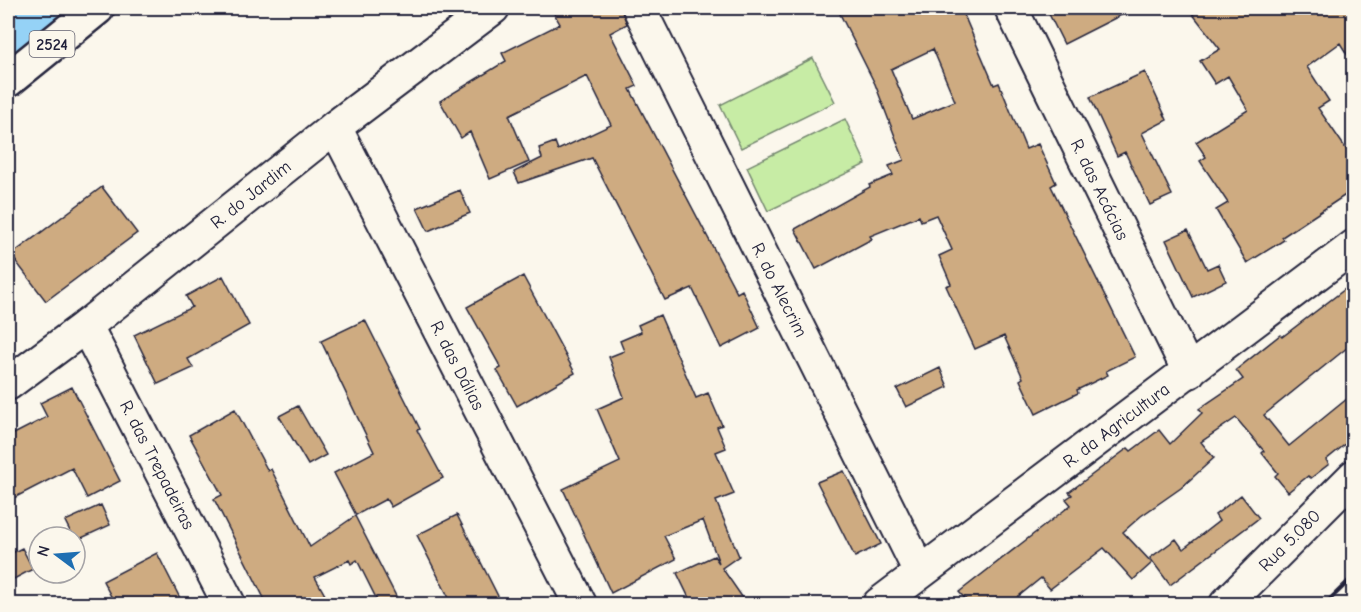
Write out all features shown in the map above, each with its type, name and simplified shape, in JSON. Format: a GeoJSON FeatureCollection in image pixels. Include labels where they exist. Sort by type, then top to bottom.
{"type":"FeatureCollection","features":[{"type":"Feature","properties":{"kind":"main road","name":"2524"},"geometry":{"type":"LineString","coordinates":[[8,80],[97,8]]}},
{"type":"Feature","properties":{"kind":"street","name":"R. do Jardim"},"geometry":{"type":"LineString","coordinates":[[8,384],[86,326],[335,127],[493,8]]}},
{"type":"Feature","properties":{"kind":"street","name":"R. do Alecrim"},"geometry":{"type":"LineString","coordinates":[[639,8],[920,572]]}},
{"type":"Feature","properties":{"kind":"street","name":"R. das Acácias"},"geometry":{"type":"LineString","coordinates":[[1011,8],[1189,372]]}},
{"type":"Feature","properties":{"kind":"street","name":"R. das Dálias"},"geometry":{"type":"LineString","coordinates":[[335,127],[580,604]]}},
{"type":"Feature","properties":{"kind":"street","name":"R. da Agricultura"},"geometry":{"type":"LineString","coordinates":[[879,604],[1353,246]]}},
{"type":"Feature","properties":{"kind":"street","name":"R. das Trepadeiras"},"geometry":{"type":"LineString","coordinates":[[86,326],[229,604]]}},
{"type":"Feature","properties":{"kind":"street","name":"Rua 5.080"},"geometry":{"type":"LineString","coordinates":[[1226,604],[1353,476]]}},
{"type":"Feature","properties":{"kind":"green space"},"geometry":{"type":"Polygon","coordinates":[[[813,58],[835,102],[741,148],[720,105],[813,58]]]}},
{"type":"Feature","properties":{"kind":"green space"},"geometry":{"type":"Polygon","coordinates":[[[845,119],[866,164],[768,211],[747,167],[845,119]]]}},
{"type":"Feature","properties":{"kind":"building"},"geometry":{"type":"Polygon","coordinates":[[[551,8],[621,8],[627,24],[610,33],[637,86],[630,89],[737,293],[742,290],[760,328],[721,348],[692,288],[665,300],[592,158],[519,183],[514,172],[542,158],[539,148],[555,142],[558,150],[611,125],[587,76],[509,115],[529,162],[490,179],[470,132],[461,138],[440,101],[506,61],[502,53],[560,24],[551,8]]]}},
{"type":"Feature","properties":{"kind":"building"},"geometry":{"type":"Polygon","coordinates":[[[837,8],[961,8],[994,85],[999,83],[1026,149],[1038,144],[1056,183],[1051,186],[1135,357],[1106,371],[1108,375],[1077,390],[1078,393],[1036,414],[1020,380],[1023,378],[1004,336],[975,349],[946,286],[951,284],[939,256],[952,250],[936,215],[921,221],[919,216],[870,236],[872,239],[816,269],[795,229],[870,187],[869,185],[893,175],[889,166],[904,160],[875,84],[837,8]],[[933,49],[891,69],[912,119],[955,101],[933,49]]]}},
{"type":"Feature","properties":{"kind":"building"},"geometry":{"type":"Polygon","coordinates":[[[1046,8],[1135,8],[1064,44],[1046,8]]]}},
{"type":"Feature","properties":{"kind":"building"},"geometry":{"type":"Polygon","coordinates":[[[1188,8],[1353,8],[1353,64],[1340,43],[1307,67],[1329,101],[1318,108],[1353,159],[1353,190],[1282,237],[1284,240],[1247,263],[1216,210],[1228,203],[1200,161],[1206,157],[1196,142],[1248,110],[1228,76],[1215,84],[1200,61],[1220,49],[1188,8]]]}},
{"type":"Feature","properties":{"kind":"building"},"geometry":{"type":"Polygon","coordinates":[[[1145,72],[1167,120],[1142,133],[1172,195],[1150,205],[1125,152],[1117,156],[1090,97],[1145,72]]]}},
{"type":"Feature","properties":{"kind":"building"},"geometry":{"type":"Polygon","coordinates":[[[102,187],[137,233],[46,301],[11,255],[102,187]]]}},
{"type":"Feature","properties":{"kind":"building"},"geometry":{"type":"Polygon","coordinates":[[[460,190],[470,213],[428,231],[417,208],[460,190]]]}},
{"type":"Feature","properties":{"kind":"building"},"geometry":{"type":"Polygon","coordinates":[[[1188,230],[1207,269],[1218,264],[1226,281],[1193,297],[1166,240],[1188,230]]]}},
{"type":"Feature","properties":{"kind":"building"},"geometry":{"type":"Polygon","coordinates":[[[223,276],[249,325],[188,359],[193,368],[158,384],[134,335],[192,307],[186,296],[223,276]]]}},
{"type":"Feature","properties":{"kind":"building"},"geometry":{"type":"Polygon","coordinates":[[[523,276],[575,373],[517,406],[497,370],[501,368],[467,307],[523,276]]]}},
{"type":"Feature","properties":{"kind":"building"},"geometry":{"type":"Polygon","coordinates":[[[1353,283],[1353,343],[1264,415],[1289,446],[1353,394],[1353,438],[1326,460],[1329,464],[1311,478],[1308,476],[1288,492],[1275,476],[1278,473],[1262,453],[1264,451],[1236,418],[1201,442],[1214,458],[1181,488],[1141,516],[1123,532],[1152,563],[1133,580],[1104,548],[1050,589],[1041,578],[1009,604],[970,604],[959,592],[1071,505],[1066,499],[1072,495],[1069,492],[1128,448],[1131,451],[1159,430],[1170,444],[1202,413],[1199,409],[1243,379],[1236,370],[1280,335],[1282,337],[1353,283]]]}},
{"type":"Feature","properties":{"kind":"building"},"geometry":{"type":"Polygon","coordinates":[[[660,315],[696,398],[708,393],[722,425],[717,427],[726,448],[716,452],[734,494],[716,501],[739,556],[722,568],[747,604],[692,604],[677,573],[714,556],[719,563],[703,520],[664,536],[676,559],[611,593],[563,489],[620,462],[597,409],[624,397],[609,357],[624,351],[620,341],[641,332],[638,325],[660,315]]]}},
{"type":"Feature","properties":{"kind":"building"},"geometry":{"type":"Polygon","coordinates":[[[365,320],[420,429],[417,430],[443,478],[391,507],[386,499],[356,515],[334,473],[374,452],[321,341],[365,320]]]}},
{"type":"Feature","properties":{"kind":"building"},"geometry":{"type":"Polygon","coordinates":[[[940,368],[948,387],[906,407],[897,389],[940,368]]]}},
{"type":"Feature","properties":{"kind":"building"},"geometry":{"type":"Polygon","coordinates":[[[72,387],[120,481],[87,498],[72,468],[8,501],[8,437],[47,417],[40,403],[72,387]]]}},
{"type":"Feature","properties":{"kind":"building"},"geometry":{"type":"Polygon","coordinates":[[[298,406],[326,455],[308,465],[279,416],[298,406]]]}},
{"type":"Feature","properties":{"kind":"building"},"geometry":{"type":"Polygon","coordinates":[[[235,409],[268,471],[271,469],[310,547],[355,516],[400,604],[379,604],[357,560],[351,564],[349,560],[315,577],[330,604],[267,604],[214,499],[222,495],[189,435],[235,409]]]}},
{"type":"Feature","properties":{"kind":"building"},"geometry":{"type":"Polygon","coordinates":[[[844,471],[881,544],[855,557],[817,482],[844,471]]]}},
{"type":"Feature","properties":{"kind":"building"},"geometry":{"type":"Polygon","coordinates":[[[1241,495],[1259,518],[1170,585],[1150,558],[1176,539],[1183,549],[1219,521],[1215,515],[1241,495]]]}},
{"type":"Feature","properties":{"kind":"building"},"geometry":{"type":"Polygon","coordinates":[[[101,505],[110,525],[87,536],[87,525],[67,525],[65,521],[101,505]]]}},
{"type":"Feature","properties":{"kind":"building"},"geometry":{"type":"Polygon","coordinates":[[[457,515],[502,604],[452,604],[417,535],[457,515]]]}},
{"type":"Feature","properties":{"kind":"building"},"geometry":{"type":"Polygon","coordinates":[[[22,548],[27,558],[27,572],[8,582],[8,555],[22,548]]]}},
{"type":"Feature","properties":{"kind":"building"},"geometry":{"type":"Polygon","coordinates":[[[157,553],[183,604],[115,604],[103,581],[157,553]]]}},
{"type":"Feature","properties":{"kind":"waterway"},"geometry":{"type":"LineString","coordinates":[[8,32],[38,8]]}},
{"type":"Feature","properties":{"kind":"railway"},"geometry":{"type":"LineString","coordinates":[[1325,604],[1354,576]]}}]}
